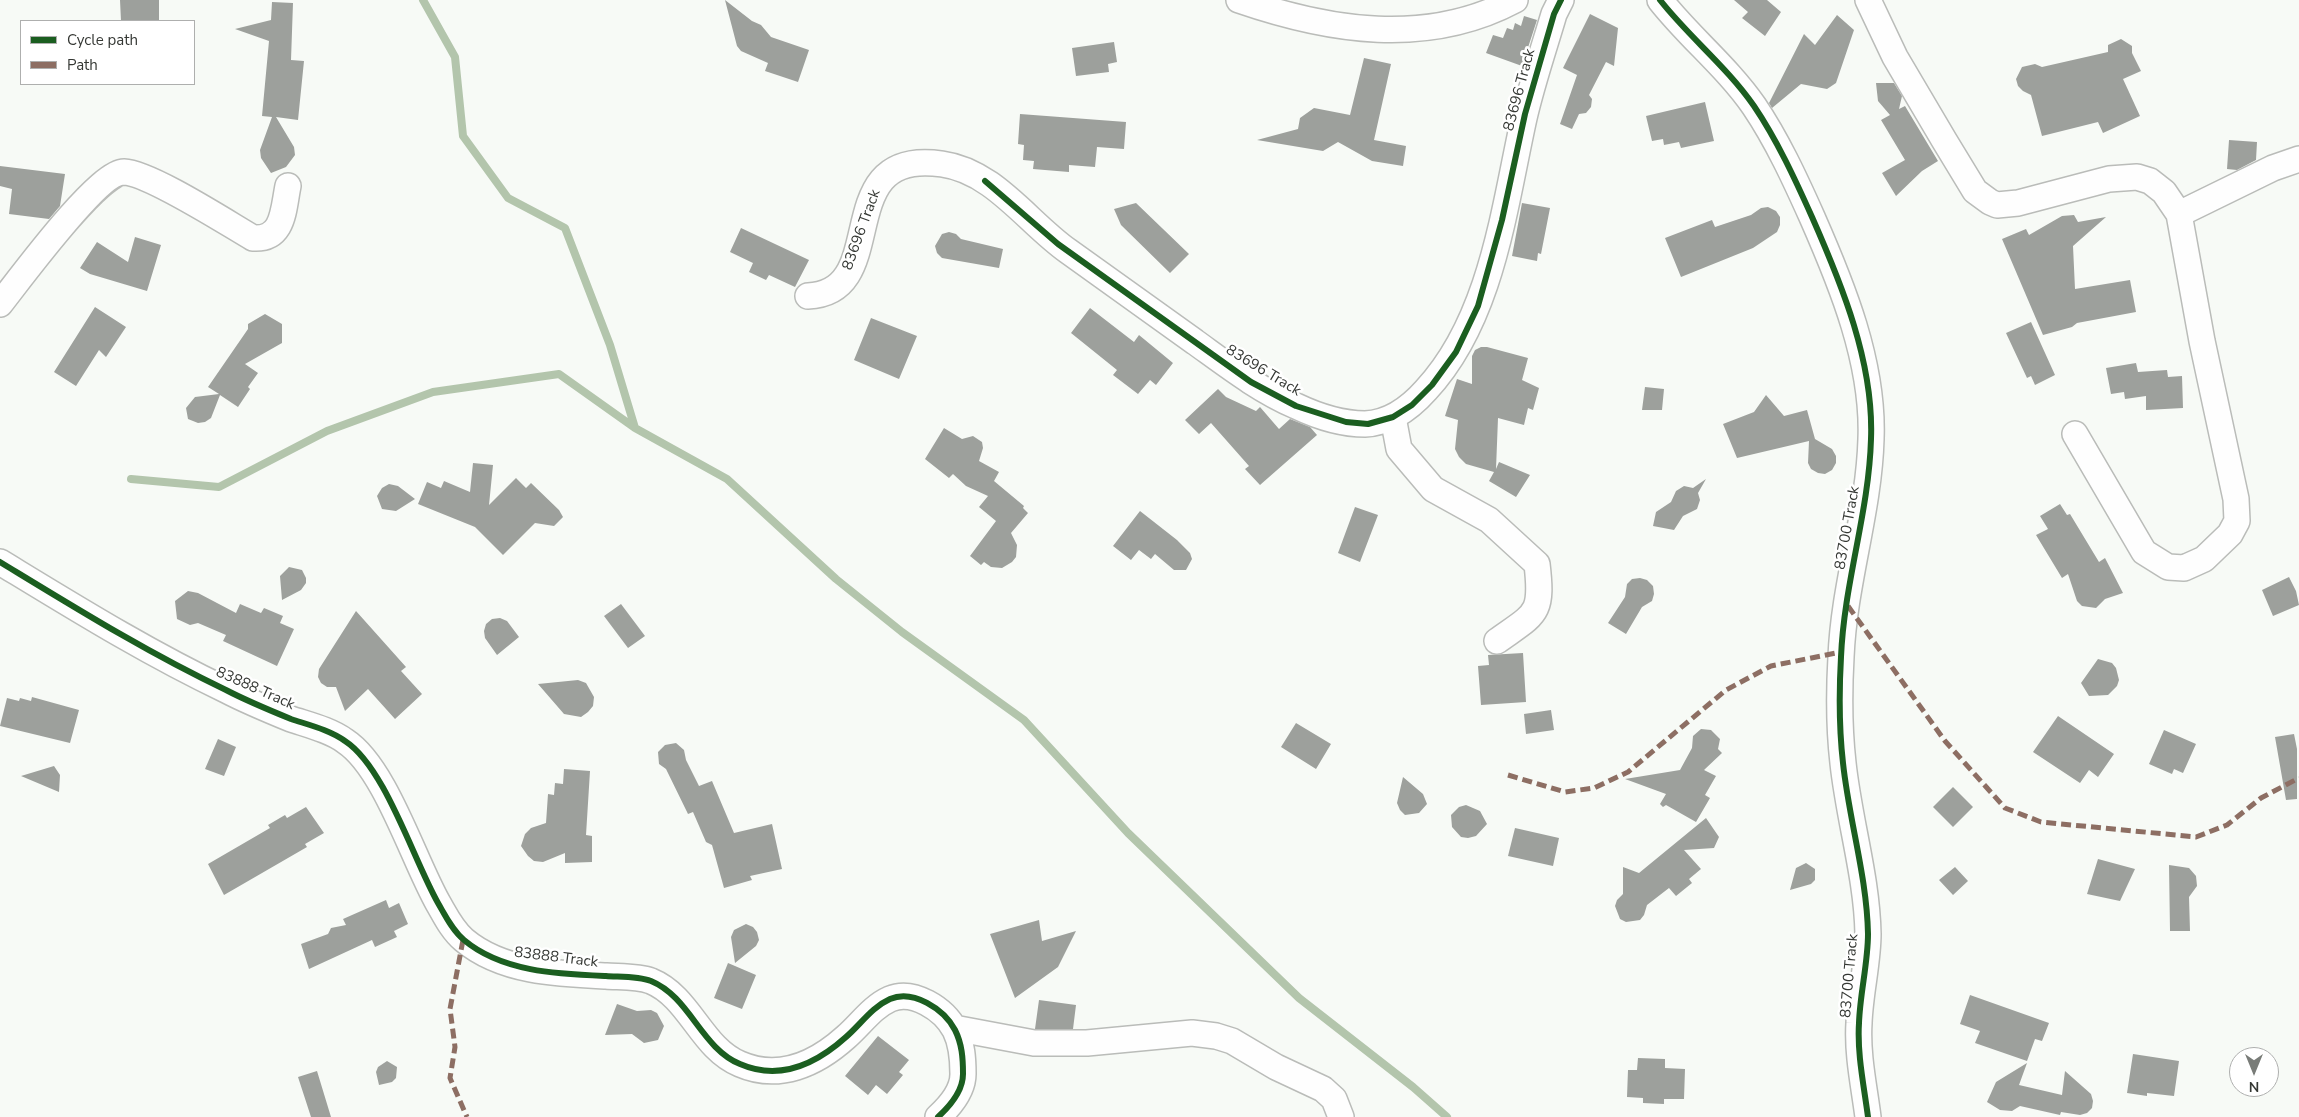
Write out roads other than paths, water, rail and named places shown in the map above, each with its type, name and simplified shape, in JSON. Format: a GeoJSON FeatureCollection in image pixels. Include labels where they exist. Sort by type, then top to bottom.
{"type":"FeatureCollection","features":[{"type":"Feature","properties":{"kind":"street"},"geometry":{"type":"LineString","coordinates":[[1239,0],[1273,12],[1342,26],[1400,30],[1434,28],[1468,21],[1515,0]]}},
{"type":"Feature","properties":{"kind":"street","name":"83696 Track"},"geometry":{"type":"LineString","coordinates":[[808,296],[820,296],[827,292],[838,285],[848,273],[861,239],[874,191],[882,178],[892,168],[904,163],[943,164],[961,168],[985,181],[1058,244],[1251,382],[1296,406],[1346,422],[1368,424],[1393,417],[1412,405],[1432,384],[1456,352],[1478,306],[1502,220],[1525,114],[1554,14],[1561,0]]}},
{"type":"Feature","properties":{"kind":"street","name":"83700 Track"},"geometry":{"type":"LineString","coordinates":[[1660,0],[1679,24],[1734,80],[1750,100],[1795,178],[1842,285],[1867,386],[1872,436],[1869,482],[1841,652],[1840,706],[1843,764],[1864,895],[1868,935],[1858,1023],[1859,1053],[1868,1117]]}},
{"type":"Feature","properties":{"kind":"street"},"geometry":{"type":"LineString","coordinates":[[1868,0],[1895,57],[1944,140],[1975,191],[1990,202],[1997,205],[2018,203],[2109,179],[2137,177],[2150,181],[2164,192],[2179,214],[2202,341],[2236,499],[2238,521],[2230,534],[2204,559],[2184,568],[2168,567],[2144,552],[2075,434]]}},
{"type":"Feature","properties":{"kind":"street"},"geometry":{"type":"LineString","coordinates":[[2179,214],[2273,168],[2299,159]]}},
{"type":"Feature","properties":{"kind":"street"},"geometry":{"type":"LineString","coordinates":[[0,304],[91,194],[110,176],[122,172],[133,173],[254,238],[260,239],[269,238],[280,226],[288,186]]}},
{"type":"Feature","properties":{"kind":"street"},"geometry":{"type":"LineString","coordinates":[[1393,417],[1399,449],[1433,488],[1489,520],[1537,564],[1540,593],[1534,614],[1497,641]]}},
{"type":"Feature","properties":{"kind":"street","name":"83888 Track"},"geometry":{"type":"LineString","coordinates":[[0,562],[172,663],[259,706],[344,740],[361,754],[375,773],[432,891],[451,925],[463,940],[504,964],[551,971],[650,980],[668,992],[689,1012],[713,1045],[723,1054],[738,1064],[759,1070],[781,1071],[801,1066],[821,1057],[846,1037],[880,1004],[894,997],[907,996],[922,1000],[941,1014],[954,1028],[963,1053],[963,1080],[951,1105],[938,1117]]}},
{"type":"Feature","properties":{"kind":"street"},"geometry":{"type":"LineString","coordinates":[[954,1028],[1034,1043],[1086,1043],[1192,1033],[1216,1036],[1232,1041],[1276,1067],[1322,1089],[1334,1100],[1342,1117]]}},
{"type":"Feature","properties":{"kind":"waterway"},"geometry":{"type":"LineString","coordinates":[[423,0],[455,57],[463,136],[508,198],[565,228],[610,345],[635,428]]}},
{"type":"Feature","properties":{"kind":"waterway"},"geometry":{"type":"LineString","coordinates":[[131,479],[219,487],[327,431],[433,392],[559,374],[635,428],[727,479],[836,579],[902,632],[1024,720],[1128,833],[1299,998],[1413,1087],[1447,1117]]}}]}
